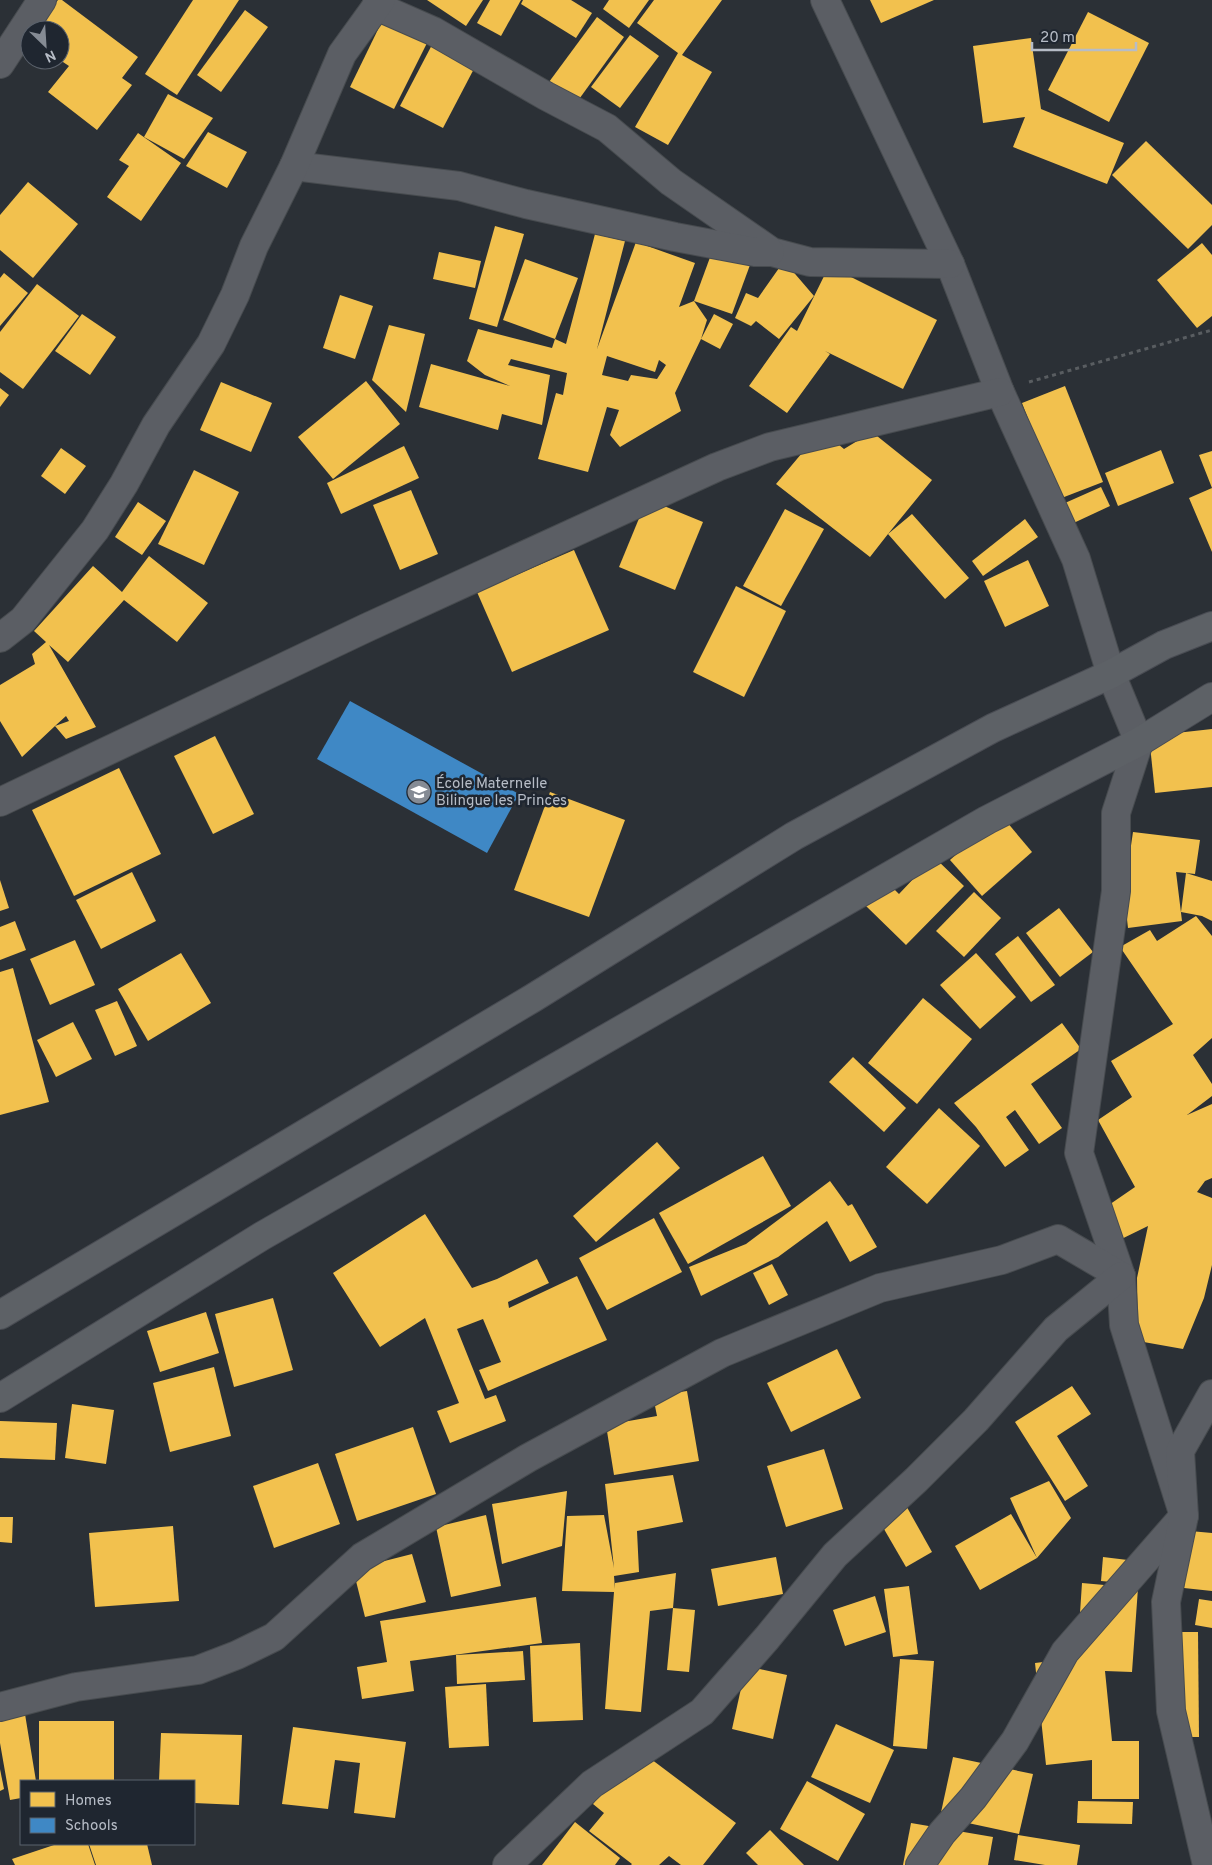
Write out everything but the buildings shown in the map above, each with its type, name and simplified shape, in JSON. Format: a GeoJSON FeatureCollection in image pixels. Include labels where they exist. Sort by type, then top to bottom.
{"type":"FeatureCollection","features":[{"type":"Feature","properties":{"kind":"main road"},"geometry":{"type":"LineString","coordinates":[[0,1315],[533,998],[794,836],[993,728],[1111,674],[1164,646],[1212,626]]}},
{"type":"Feature","properties":{"kind":"main road"},"geometry":{"type":"LineString","coordinates":[[0,1398],[262,1236],[987,820],[1139,742],[1212,697]]}},
{"type":"Feature","properties":{"kind":"street"},"geometry":{"type":"LineString","coordinates":[[0,64],[42,0]]}},
{"type":"Feature","properties":{"kind":"street"},"geometry":{"type":"LineString","coordinates":[[824,0],[950,264],[1000,392],[1076,559],[1111,674],[1139,742],[1116,813],[1116,891],[1079,1153],[1122,1276],[1124,1325],[1184,1516]]}},
{"type":"Feature","properties":{"kind":"street"},"geometry":{"type":"LineString","coordinates":[[0,638],[23,620],[95,530],[124,484],[156,425],[211,344],[235,295],[254,246],[294,166],[342,54],[378,3],[433,31],[546,96],[607,128],[671,182],[772,252]]}},
{"type":"Feature","properties":{"kind":"street"},"geometry":{"type":"LineString","coordinates":[[294,166],[459,186],[526,204],[675,237],[755,252],[772,252],[810,262],[950,264]]}},
{"type":"Feature","properties":{"kind":"street"},"geometry":{"type":"LineString","coordinates":[[0,802],[366,628],[717,467],[770,447],[1000,392]]}},
{"type":"Feature","properties":{"kind":"street"},"geometry":{"type":"LineString","coordinates":[[0,1708],[76,1688],[198,1670],[238,1655],[274,1637],[362,1556],[528,1458],[722,1353],[880,1288],[1002,1260],[1058,1240],[1122,1276]]}},
{"type":"Feature","properties":{"kind":"street"},"geometry":{"type":"LineString","coordinates":[[507,1865],[592,1784],[702,1712],[767,1638],[835,1555],[916,1480],[976,1420],[1056,1329],[1122,1276]]}},
{"type":"Feature","properties":{"kind":"street"},"geometry":{"type":"LineString","coordinates":[[1208,1865],[1172,1711],[1166,1602],[1184,1516],[1180,1450],[1212,1394]]}},
{"type":"Feature","properties":{"kind":"street"},"geometry":{"type":"LineString","coordinates":[[920,1865],[942,1833],[973,1798],[1015,1741],[1065,1652],[1184,1516]]}},
{"type":"Feature","properties":{"kind":"path"},"geometry":{"type":"LineString","coordinates":[[1000,392],[1045,376],[1212,330]]}},
{"type":"Feature","properties":{"kind":"place","name":"École Maternelle Bilingue les Princes"},"geometry":{"type":"Point","coordinates":[419,792]}}]}
